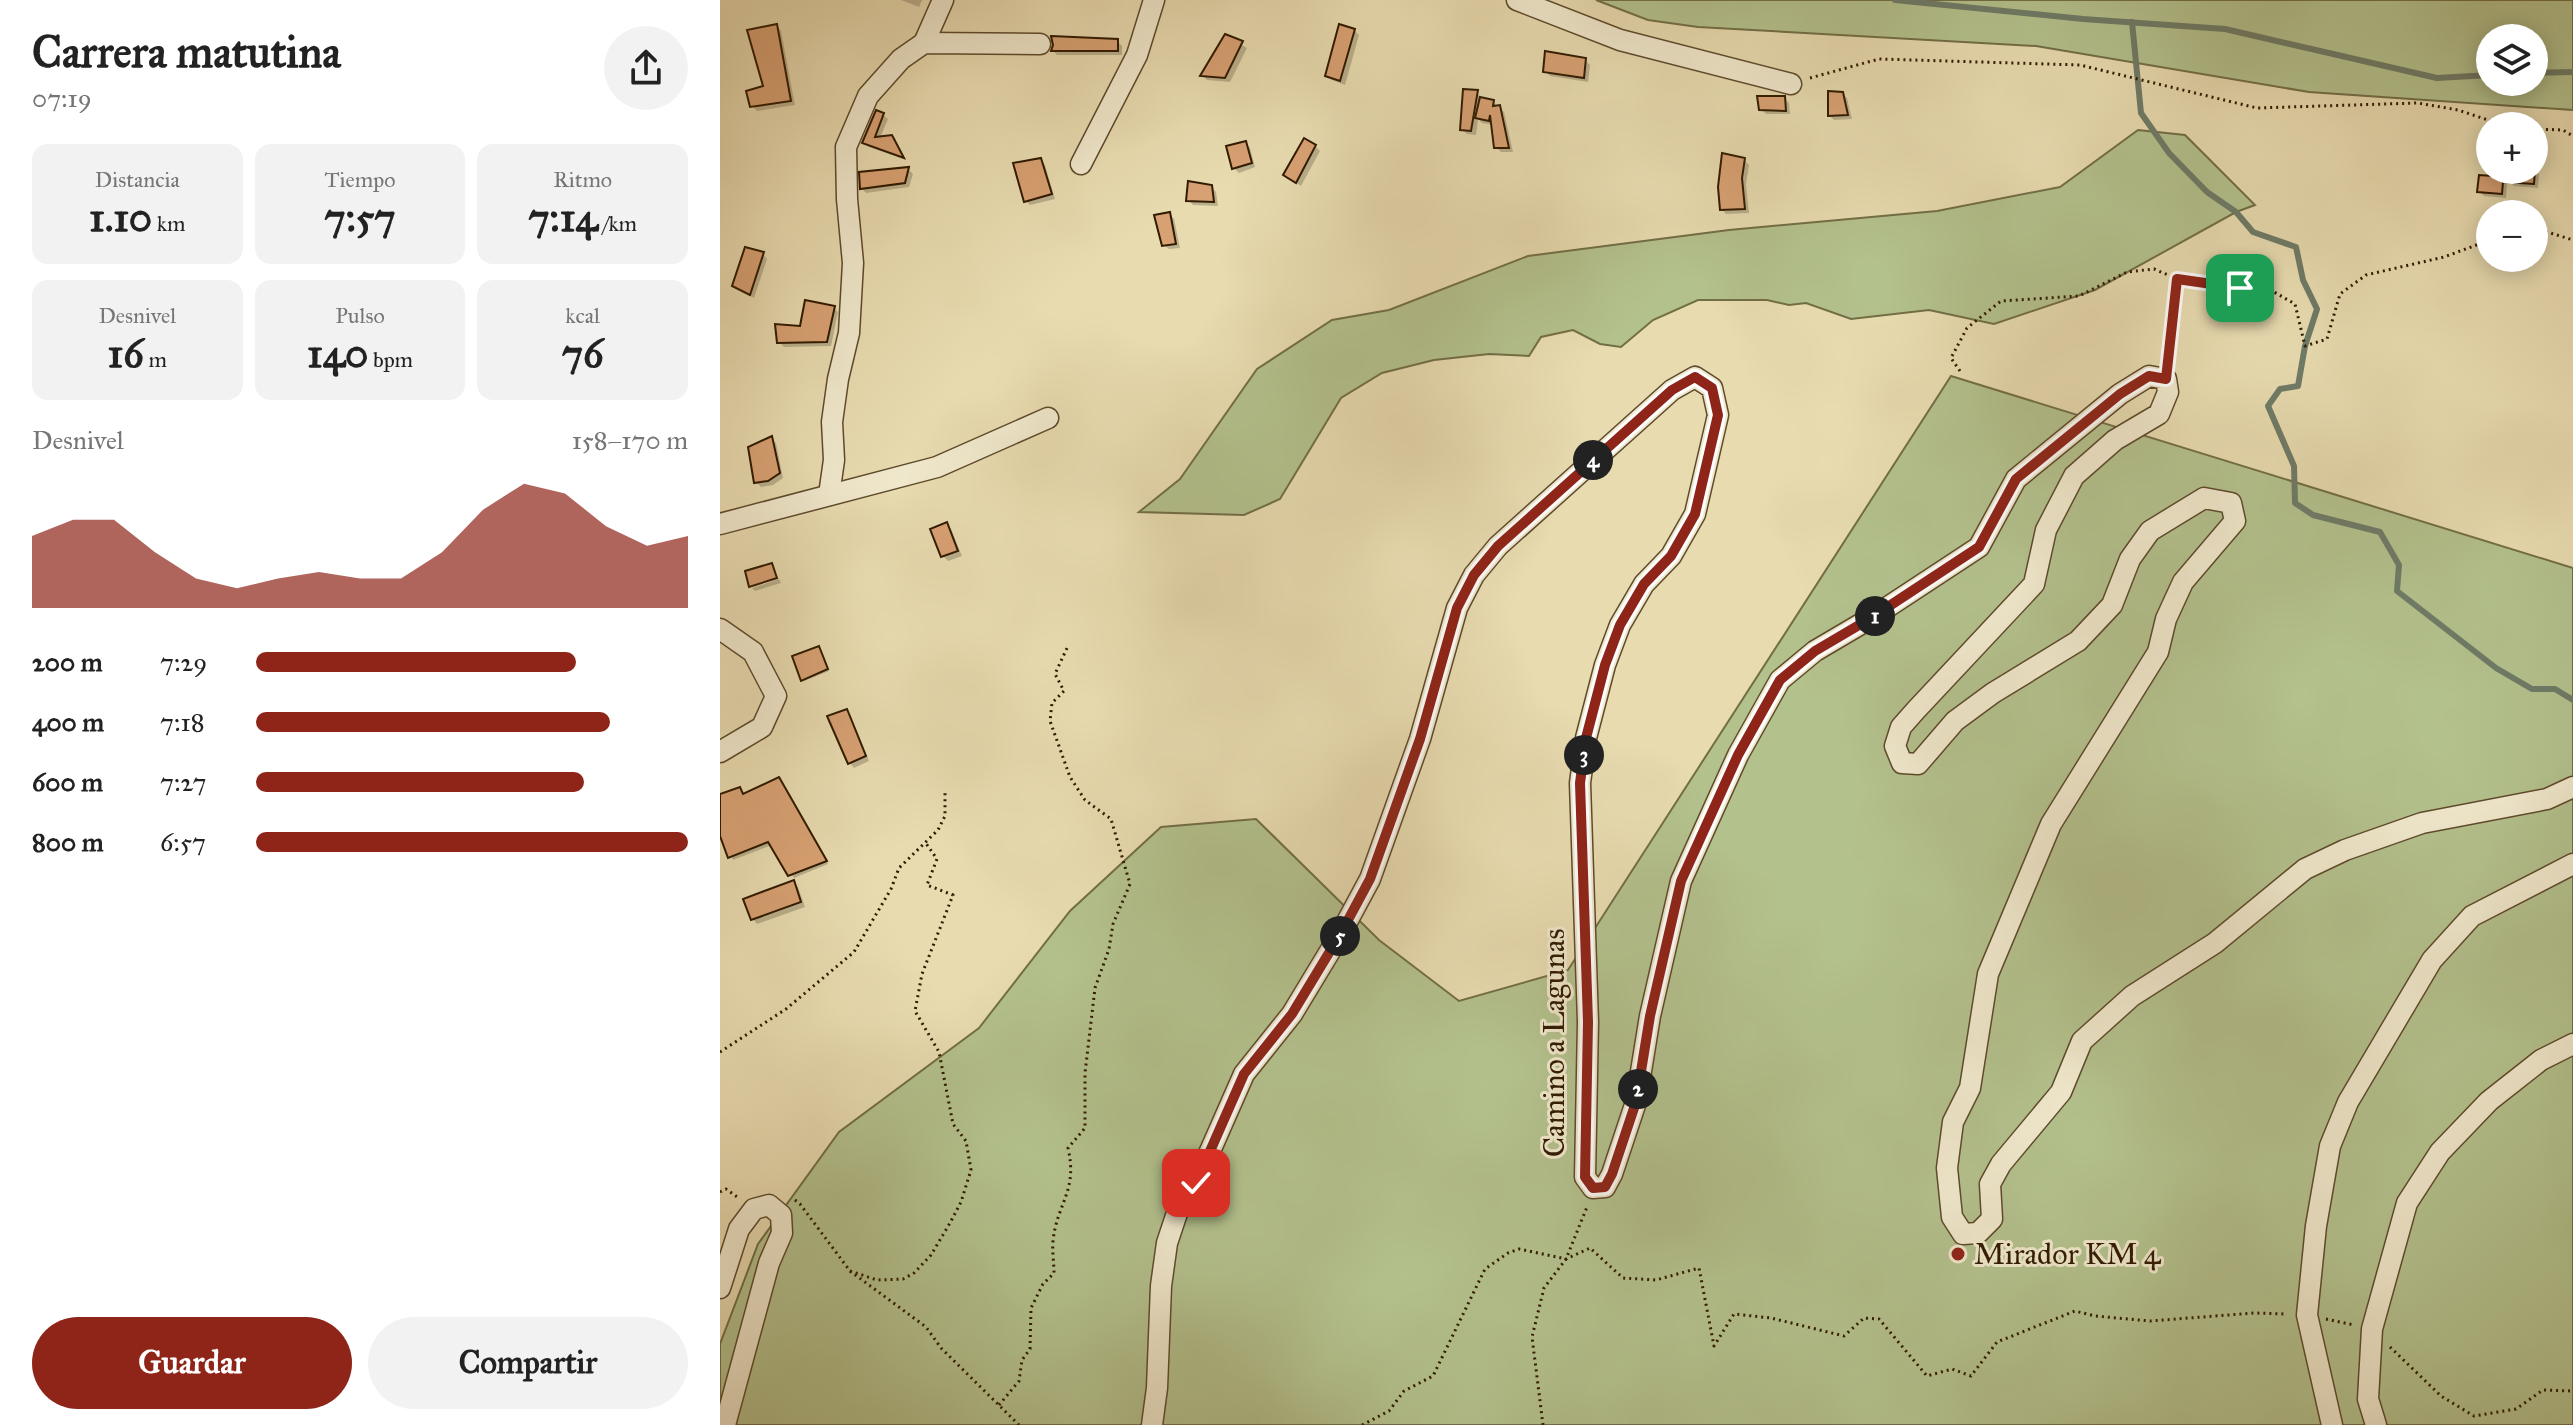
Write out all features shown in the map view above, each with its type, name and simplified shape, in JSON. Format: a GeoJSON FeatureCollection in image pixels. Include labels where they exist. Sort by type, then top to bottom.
{"type":"FeatureCollection","features":[{"type":"Feature","properties":{"kind":"street"},"geometry":{"type":"LineString","coordinates":[[829,495],[834,460],[832,422],[849,333],[853,263],[846,147],[868,96],[901,59],[924,43],[943,0]]}},
{"type":"Feature","properties":{"kind":"street"},"geometry":{"type":"LineString","coordinates":[[1081,164],[1137,55],[1154,0]]}},
{"type":"Feature","properties":{"kind":"street"},"geometry":{"type":"LineString","coordinates":[[1517,0],[1620,40],[1791,84]]}},
{"type":"Feature","properties":{"kind":"street"},"geometry":{"type":"LineString","coordinates":[[924,43],[1040,44]]}},
{"type":"Feature","properties":{"kind":"street","name":"Camino a Lagunas"},"geometry":{"type":"LineString","coordinates":[[1152,1425],[1157,1388],[1161,1286],[1167,1243],[1177,1213],[1196,1183],[1244,1074],[1292,1014],[1370,879],[1420,739],[1457,608],[1474,575],[1498,546],[1672,390],[1695,377],[1712,388],[1718,415],[1695,514],[1671,556],[1644,584],[1620,625],[1586,738],[1580,783],[1588,1022],[1585,1177],[1593,1188],[1605,1187],[1636,1102],[1650,1016],[1681,881],[1738,755],[1780,680],[1815,651],[1979,547],[2016,479],[2120,394],[2149,376],[2166,379]]}},
{"type":"Feature","properties":{"kind":"street"},"geometry":{"type":"LineString","coordinates":[[2166,379],[2168,392],[2159,414],[2115,440],[2074,476],[2046,530],[2034,584],[1901,727],[1895,746],[1902,763],[1918,764],[1955,721],[1993,693],[2078,641],[2112,605],[2130,559],[2150,531],[2204,498],[2231,503],[2235,521],[2183,582],[2166,619],[2158,652],[2051,824],[1988,974],[1970,1088],[1953,1122],[1947,1168],[1952,1217],[1963,1234],[1978,1233],[1992,1219],[1990,1184],[2001,1164],[2061,1092],[2082,1041],[2132,996],[2215,943],[2305,869],[2345,850],[2422,823],[2547,799],[2573,787]]}},
{"type":"Feature","properties":{"kind":"street"},"geometry":{"type":"LineString","coordinates":[[720,524],[937,467],[1048,418]]}},
{"type":"Feature","properties":{"kind":"street"},"geometry":{"type":"LineString","coordinates":[[720,629],[753,652],[776,696],[762,727],[720,752]]}},
{"type":"Feature","properties":{"kind":"street"},"geometry":{"type":"LineString","coordinates":[[2332,1425],[2307,1315],[2316,1226],[2330,1146],[2348,1102],[2432,960],[2472,916],[2573,864]]}},
{"type":"Feature","properties":{"kind":"street"},"geometry":{"type":"LineString","coordinates":[[2376,1425],[2368,1399],[2372,1329],[2407,1203],[2440,1152],[2489,1101],[2541,1060],[2573,1044]]}},
{"type":"Feature","properties":{"kind":"street"},"geometry":{"type":"LineString","coordinates":[[720,1288],[739,1229],[754,1209],[769,1205],[781,1215],[782,1233],[769,1263],[725,1425]]}},
{"type":"Feature","properties":{"kind":"path"},"geometry":{"type":"LineString","coordinates":[[1791,84],[1879,59],[2080,65],[2257,108],[2418,103],[2476,116]]}},
{"type":"Feature","properties":{"kind":"path"},"geometry":{"type":"LineString","coordinates":[[2548,129],[2563,130],[2573,136]]}},
{"type":"Feature","properties":{"kind":"path"},"geometry":{"type":"LineString","coordinates":[[2548,232],[2573,240]]}},
{"type":"Feature","properties":{"kind":"path"},"geometry":{"type":"LineString","coordinates":[[1960,371],[1951,358],[1967,328],[2001,301],[2079,296],[2127,272],[2154,269],[2177,279],[2240,288],[2267,288],[2295,304],[2305,346],[2327,339],[2340,294],[2366,275],[2444,257],[2476,245]]}},
{"type":"Feature","properties":{"kind":"path"},"geometry":{"type":"LineString","coordinates":[[2166,379],[2177,279]]}},
{"type":"Feature","properties":{"kind":"path"},"geometry":{"type":"LineString","coordinates":[[999,1405],[1019,1381],[1022,1360],[1030,1349],[1031,1308],[1043,1284],[1054,1273],[1053,1240],[1070,1188],[1073,1167],[1068,1148],[1085,1128],[1085,1073],[1095,988],[1109,949],[1113,924],[1130,884],[1111,819],[1085,800],[1070,777],[1050,721],[1052,703],[1064,691],[1055,674],[1067,648]]}},
{"type":"Feature","properties":{"kind":"path"},"geometry":{"type":"LineString","coordinates":[[720,1052],[786,1009],[854,952],[891,889],[899,868],[938,830],[945,816],[945,792]]}},
{"type":"Feature","properties":{"kind":"path"},"geometry":{"type":"LineString","coordinates":[[850,1271],[877,1280],[903,1279],[914,1273],[931,1255],[950,1223],[961,1202],[971,1170],[966,1141],[953,1124],[939,1052],[915,1011],[922,974],[953,895],[927,885],[937,859],[925,842]]}},
{"type":"Feature","properties":{"kind":"path"},"geometry":{"type":"LineString","coordinates":[[1543,1425],[1532,1337],[1544,1288],[1566,1259],[1582,1225],[1593,1188]]}},
{"type":"Feature","properties":{"kind":"path"},"geometry":{"type":"LineString","coordinates":[[790,1197],[800,1204],[850,1271],[926,1327],[941,1348],[1019,1425]]}},
{"type":"Feature","properties":{"kind":"path"},"geometry":{"type":"LineString","coordinates":[[1362,1425],[1389,1411],[1404,1391],[1433,1376],[1485,1269],[1519,1249],[1566,1259],[1590,1248],[1623,1278],[1656,1280],[1699,1268],[1714,1346],[1734,1314],[1771,1318],[1844,1336],[1864,1318],[1879,1319],[1927,1376],[1952,1369],[1971,1376],[1997,1342],[2075,1311],[2150,1321],[2254,1313],[2307,1315],[2372,1329],[2441,1396],[2474,1416],[2516,1409],[2543,1390],[2573,1391]]}},
{"type":"Feature","properties":{"kind":"green space"},"geometry":{"type":"Polygon","coordinates":[[[1596,0],[2573,0],[2573,110],[2309,92],[2036,46],[1698,27],[1648,20],[1596,0]]]}},
{"type":"Feature","properties":{"kind":"green space"},"geometry":{"type":"Polygon","coordinates":[[[2138,130],[2185,135],[2255,205],[2236,212],[2095,290],[1994,324],[1929,310],[1851,319],[1806,303],[1789,305],[1767,300],[1698,300],[1653,320],[1621,347],[1600,344],[1573,330],[1541,337],[1529,356],[1489,354],[1434,360],[1382,373],[1341,398],[1280,499],[1244,515],[1139,512],[1180,479],[1257,369],[1332,320],[1389,310],[1528,256],[1729,230],[1937,211],[2060,187],[2138,130]]]}},
{"type":"Feature","properties":{"kind":"green space"},"geometry":{"type":"Polygon","coordinates":[[[1951,376],[2573,568],[2573,1425],[720,1425],[720,1344],[758,1244],[839,1132],[979,1028],[1070,911],[1161,827],[1256,819],[1379,940],[1459,1001],[1568,970],[1951,376]]]}},
{"type":"Feature","properties":{"kind":"building"},"geometry":{"type":"Polygon","coordinates":[[[777,24],[791,101],[750,107],[746,91],[763,86],[747,30],[777,24]]]}},
{"type":"Feature","properties":{"kind":"building"},"geometry":{"type":"Polygon","coordinates":[[[1339,24],[1355,29],[1340,81],[1325,76],[1339,24]]]}},
{"type":"Feature","properties":{"kind":"building"},"geometry":{"type":"Polygon","coordinates":[[[1225,34],[1243,41],[1225,78],[1200,76],[1225,34]]]}},
{"type":"Feature","properties":{"kind":"building"},"geometry":{"type":"Polygon","coordinates":[[[1051,36],[1118,39],[1118,51],[1051,51],[1051,36]]]}},
{"type":"Feature","properties":{"kind":"building"},"geometry":{"type":"Polygon","coordinates":[[[1545,51],[1586,58],[1584,78],[1543,72],[1545,51]]]}},
{"type":"Feature","properties":{"kind":"building"},"geometry":{"type":"Polygon","coordinates":[[[1463,89],[1478,90],[1471,131],[1460,130],[1463,89]]]}},
{"type":"Feature","properties":{"kind":"building"},"geometry":{"type":"Polygon","coordinates":[[[1828,91],[1843,92],[1848,115],[1828,116],[1828,91]]]}},
{"type":"Feature","properties":{"kind":"building"},"geometry":{"type":"Polygon","coordinates":[[[1757,96],[1785,96],[1786,111],[1759,110],[1757,96]]]}},
{"type":"Feature","properties":{"kind":"building"},"geometry":{"type":"Polygon","coordinates":[[[1480,97],[1494,100],[1493,106],[1500,105],[1509,148],[1494,148],[1490,115],[1489,121],[1475,118],[1480,97]]]}},
{"type":"Feature","properties":{"kind":"building"},"geometry":{"type":"Polygon","coordinates":[[[876,110],[884,113],[875,137],[892,135],[904,158],[862,143],[876,110]]]}},
{"type":"Feature","properties":{"kind":"building"},"geometry":{"type":"Polygon","coordinates":[[[1304,138],[1316,145],[1296,183],[1283,175],[1304,138]]]}},
{"type":"Feature","properties":{"kind":"building"},"geometry":{"type":"Polygon","coordinates":[[[1246,141],[1252,163],[1232,169],[1226,146],[1246,141]]]}},
{"type":"Feature","properties":{"kind":"building"},"geometry":{"type":"Polygon","coordinates":[[[1722,153],[1745,158],[1742,178],[1745,209],[1720,210],[1718,187],[1722,153]]]}},
{"type":"Feature","properties":{"kind":"building"},"geometry":{"type":"Polygon","coordinates":[[[1041,158],[1052,194],[1024,202],[1013,163],[1041,158]]]}},
{"type":"Feature","properties":{"kind":"building"},"geometry":{"type":"Polygon","coordinates":[[[909,167],[905,183],[860,189],[859,172],[909,167]]]}},
{"type":"Feature","properties":{"kind":"building"},"geometry":{"type":"Polygon","coordinates":[[[1188,181],[1212,185],[1214,202],[1186,201],[1188,181]]]}},
{"type":"Feature","properties":{"kind":"building"},"geometry":{"type":"Polygon","coordinates":[[[2478,184],[2503,184],[2502,194],[2477,192],[2478,184]]]}},
{"type":"Feature","properties":{"kind":"building"},"geometry":{"type":"Polygon","coordinates":[[[1170,212],[1176,244],[1162,246],[1154,215],[1170,212]]]}},
{"type":"Feature","properties":{"kind":"building"},"geometry":{"type":"Polygon","coordinates":[[[745,247],[764,252],[750,295],[732,286],[745,247]]]}},
{"type":"Feature","properties":{"kind":"building"},"geometry":{"type":"Polygon","coordinates":[[[805,300],[835,306],[827,342],[777,343],[775,324],[800,326],[805,300]]]}},
{"type":"Feature","properties":{"kind":"building"},"geometry":{"type":"Polygon","coordinates":[[[772,436],[780,473],[768,481],[754,483],[748,447],[772,436]]]}},
{"type":"Feature","properties":{"kind":"building"},"geometry":{"type":"Polygon","coordinates":[[[947,522],[958,551],[941,557],[930,529],[947,522]]]}},
{"type":"Feature","properties":{"kind":"building"},"geometry":{"type":"Polygon","coordinates":[[[772,563],[777,578],[749,587],[745,571],[772,563]]]}},
{"type":"Feature","properties":{"kind":"building"},"geometry":{"type":"Polygon","coordinates":[[[819,646],[828,669],[801,681],[792,656],[819,646]]]}},
{"type":"Feature","properties":{"kind":"building"},"geometry":{"type":"Polygon","coordinates":[[[847,709],[866,756],[848,764],[827,716],[847,709]]]}},
{"type":"Feature","properties":{"kind":"building"},"geometry":{"type":"Polygon","coordinates":[[[779,777],[827,861],[788,876],[768,842],[728,858],[720,836],[720,794],[740,787],[743,794],[779,777]]]}},
{"type":"Feature","properties":{"kind":"building"},"geometry":{"type":"Polygon","coordinates":[[[794,880],[801,902],[751,920],[743,899],[794,880]]]}},
{"type":"Feature","properties":{"kind":"waterway"},"geometry":{"type":"LineString","coordinates":[[1895,0],[2083,19],[2225,29],[2437,78],[2476,76]]}},
{"type":"Feature","properties":{"kind":"waterway"},"geometry":{"type":"LineString","coordinates":[[2132,22],[2141,113],[2169,153],[2207,192],[2236,212],[2253,232],[2296,247],[2303,280],[2317,309],[2305,346],[2298,386],[2280,389],[2268,406],[2294,466],[2295,503],[2313,515],[2380,532],[2399,565],[2397,591],[2496,668],[2532,689],[2555,689],[2573,700]]}},
{"type":"Feature","properties":{"kind":"waterway"},"geometry":{"type":"LineString","coordinates":[[2548,73],[2573,72]]}},
{"type":"Feature","properties":{"kind":"place","name":"Mirador KM 4"},"geometry":{"type":"Point","coordinates":[1958,1254]}},
{"type":"Feature","properties":{"kind":"route"},"geometry":{"type":"LineString","coordinates":[[1196,1183],[1244,1074],[1292,1014],[1370,879],[1420,739],[1457,608],[1474,575],[1498,546],[1672,390],[1695,377],[1712,388],[1718,415],[1708,464],[1695,514],[1671,556],[1644,584],[1620,625],[1605,665],[1586,738],[1580,783],[1588,1022],[1585,1177],[1593,1188],[1605,1187],[1612,1174],[1636,1102],[1650,1016],[1681,881],[1738,755],[1780,680],[1815,651],[1979,547],[2016,479],[2120,394],[2149,376],[2166,379],[2177,279],[2240,288]]}}]}
